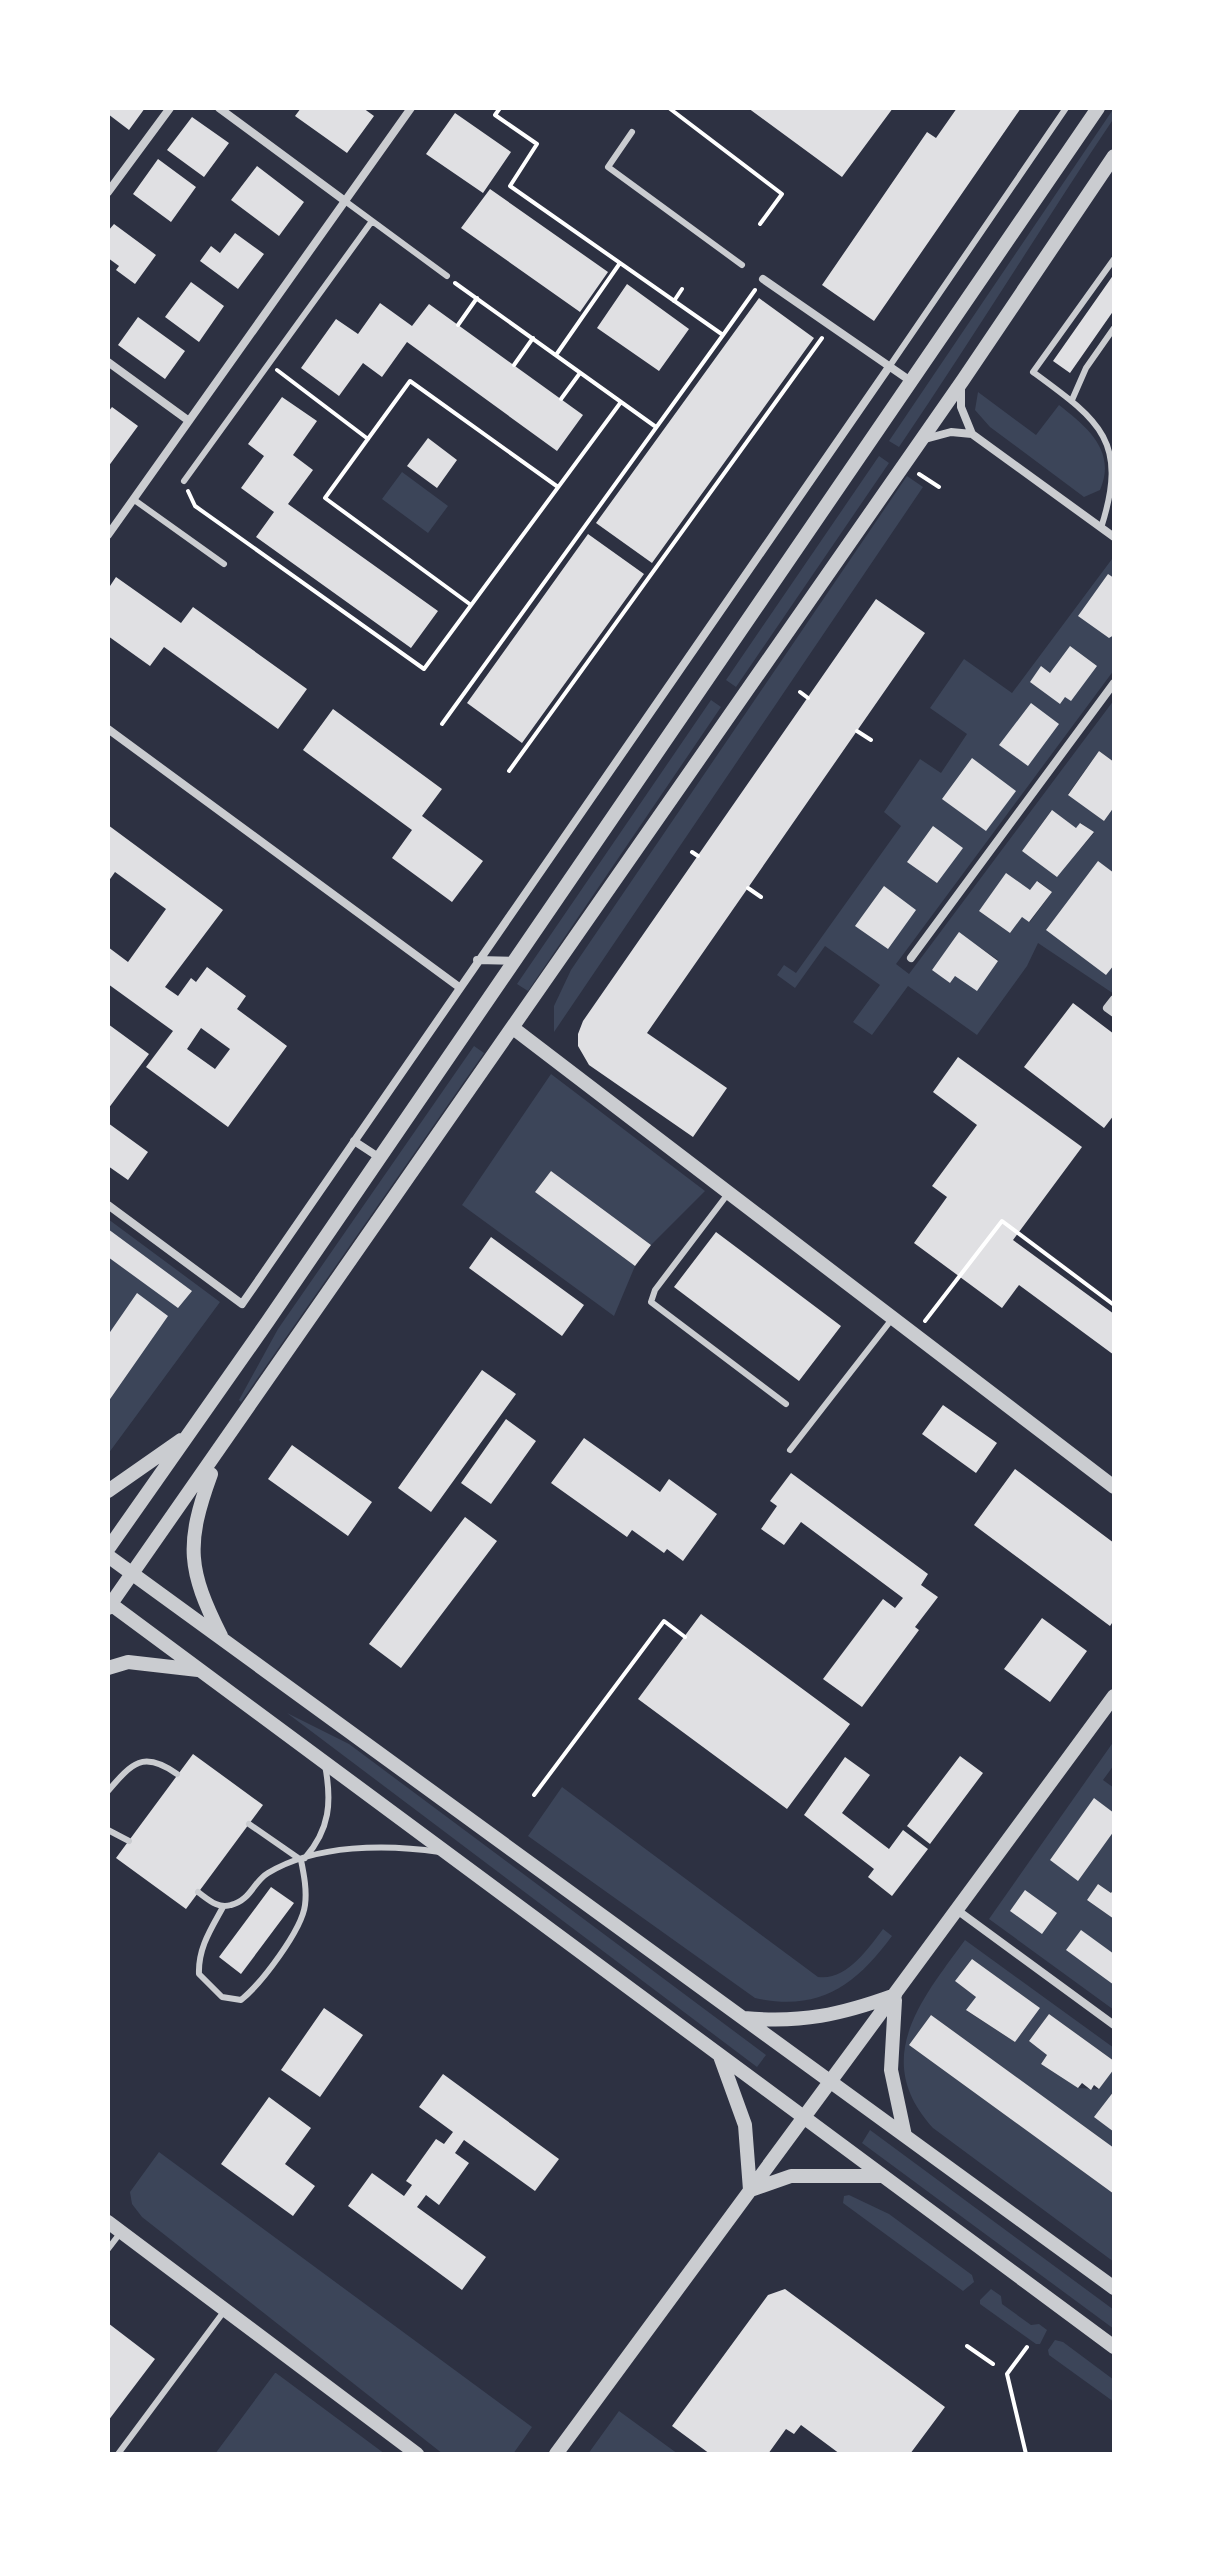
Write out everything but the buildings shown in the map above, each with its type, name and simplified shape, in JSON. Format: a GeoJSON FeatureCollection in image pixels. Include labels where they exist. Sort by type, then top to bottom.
{"type":"FeatureCollection","features":[{"type":"Feature","properties":{"kind":"street"},"geometry":{"type":"LineString","coordinates":[[108,192],[170,108]]}},
{"type":"Feature","properties":{"kind":"street"},"geometry":{"type":"LineString","coordinates":[[219,108],[345,201]]}},
{"type":"Feature","properties":{"kind":"street"},"geometry":{"type":"LineString","coordinates":[[108,535],[411,108]]}},
{"type":"Feature","properties":{"kind":"street"},"geometry":{"type":"LineString","coordinates":[[108,1549],[380,1158],[1098,108]]}},
{"type":"Feature","properties":{"kind":"street"},"geometry":{"type":"LineString","coordinates":[[1114,156],[963,380],[217,1455],[109,1605],[1114,2347]]}},
{"type":"Feature","properties":{"kind":"street"},"geometry":{"type":"LineString","coordinates":[[763,279],[912,382]]}},
{"type":"Feature","properties":{"kind":"street"},"geometry":{"type":"LineString","coordinates":[[108,362],[189,421]]}},
{"type":"Feature","properties":{"kind":"street"},"geometry":{"type":"LineString","coordinates":[[108,1205],[242,1304],[889,367]]}},
{"type":"Feature","properties":{"kind":"street"},"geometry":{"type":"LineString","coordinates":[[963,380],[961,407],[972,434],[1114,537]]}},
{"type":"Feature","properties":{"kind":"street"},"geometry":{"type":"LineString","coordinates":[[918,443],[943,433],[972,434]]}},
{"type":"Feature","properties":{"kind":"street"},"geometry":{"type":"LineString","coordinates":[[911,958],[1114,683]]}},
{"type":"Feature","properties":{"kind":"street"},"geometry":{"type":"LineString","coordinates":[[108,729],[459,987]]}},
{"type":"Feature","properties":{"kind":"street"},"geometry":{"type":"LineString","coordinates":[[477,960],[515,961]]}},
{"type":"Feature","properties":{"kind":"street"},"geometry":{"type":"LineString","coordinates":[[1114,999],[1107,1008],[1114,1013]]}},
{"type":"Feature","properties":{"kind":"street"},"geometry":{"type":"LineString","coordinates":[[513,1028],[727,1195],[1114,1487]]}},
{"type":"Feature","properties":{"kind":"street"},"geometry":{"type":"LineString","coordinates":[[354,1141],[380,1158]]}},
{"type":"Feature","properties":{"kind":"street"},"geometry":{"type":"LineString","coordinates":[[108,1491],[191,1432]]}},
{"type":"Feature","properties":{"kind":"street"},"geometry":{"type":"LineString","coordinates":[[217,1455],[202,1496],[192,1558],[198,1590],[223,1640]]}},
{"type":"Feature","properties":{"kind":"street"},"geometry":{"type":"LineString","coordinates":[[108,1556],[1114,2288]]}},
{"type":"Feature","properties":{"kind":"street"},"geometry":{"type":"LineString","coordinates":[[108,1668],[128,1662],[202,1671]]}},
{"type":"Feature","properties":{"kind":"street"},"geometry":{"type":"LineString","coordinates":[[556,2454],[1114,1696]]}},
{"type":"Feature","properties":{"kind":"street"},"geometry":{"type":"LineString","coordinates":[[957,1910],[1114,2025]]}},
{"type":"Feature","properties":{"kind":"street"},"geometry":{"type":"LineString","coordinates":[[742,2018],[790,2022],[819,2019],[895,1995]]}},
{"type":"Feature","properties":{"kind":"street"},"geometry":{"type":"LineString","coordinates":[[895,1995],[891,2070],[905,2136]]}},
{"type":"Feature","properties":{"kind":"street"},"geometry":{"type":"LineString","coordinates":[[718,2053],[745,2125],[750,2190]]}},
{"type":"Feature","properties":{"kind":"street"},"geometry":{"type":"LineString","coordinates":[[750,2190],[791,2176],[884,2176]]}},
{"type":"Feature","properties":{"kind":"street"},"geometry":{"type":"LineString","coordinates":[[108,2222],[417,2454]]}},
{"type":"Feature","properties":{"kind":"lane"},"geometry":{"type":"LineString","coordinates":[[889,367],[1066,108]]}},
{"type":"Feature","properties":{"kind":"lane"},"geometry":{"type":"LineString","coordinates":[[632,132],[608,167],[742,265]]}},
{"type":"Feature","properties":{"kind":"lane"},"geometry":{"type":"LineString","coordinates":[[345,201],[447,276]]}},
{"type":"Feature","properties":{"kind":"lane"},"geometry":{"type":"LineString","coordinates":[[184,481],[372,221]]}},
{"type":"Feature","properties":{"kind":"lane"},"geometry":{"type":"LineString","coordinates":[[1101,528],[1113,486],[1112,452],[1101,431],[1072,400],[1033,372],[1114,259]]}},
{"type":"Feature","properties":{"kind":"lane"},"geometry":{"type":"LineString","coordinates":[[1072,400],[1086,368],[1114,328]]}},
{"type":"Feature","properties":{"kind":"lane"},"geometry":{"type":"LineString","coordinates":[[133,499],[224,564]]}},
{"type":"Feature","properties":{"kind":"lane"},"geometry":{"type":"LineString","coordinates":[[727,1195],[655,1290],[651,1302],[786,1404]]}},
{"type":"Feature","properties":{"kind":"lane"},"geometry":{"type":"LineString","coordinates":[[790,1450],[892,1319]]}},
{"type":"Feature","properties":{"kind":"lane"},"geometry":{"type":"LineString","coordinates":[[108,1791],[129,1767],[143,1761],[159,1763],[177,1774]]}},
{"type":"Feature","properties":{"kind":"lane"},"geometry":{"type":"LineString","coordinates":[[324,1761],[329,1813],[320,1838],[303,1859],[306,1886],[302,1917],[260,1981],[241,2000],[222,1997],[199,1974],[201,1950],[223,1907],[249,1897],[266,1874],[303,1859],[378,1848],[447,1853]]}},
{"type":"Feature","properties":{"kind":"lane"},"geometry":{"type":"LineString","coordinates":[[249,1824],[303,1859]]}},
{"type":"Feature","properties":{"kind":"lane"},"geometry":{"type":"LineString","coordinates":[[108,1830],[129,1841]]}},
{"type":"Feature","properties":{"kind":"lane"},"geometry":{"type":"LineString","coordinates":[[198,1892],[223,1907]]}},
{"type":"Feature","properties":{"kind":"lane"},"geometry":{"type":"LineString","coordinates":[[108,2249],[121,2232]]}},
{"type":"Feature","properties":{"kind":"lane"},"geometry":{"type":"LineString","coordinates":[[118,2454],[225,2310]]}},
{"type":"Feature","properties":{"kind":"path"},"geometry":{"type":"LineString","coordinates":[[500,108],[495,115],[537,144],[510,186],[723,335]]}},
{"type":"Feature","properties":{"kind":"path"},"geometry":{"type":"LineString","coordinates":[[669,108],[782,194],[760,224]]}},
{"type":"Feature","properties":{"kind":"path"},"geometry":{"type":"LineString","coordinates":[[556,355],[620,263]]}},
{"type":"Feature","properties":{"kind":"path"},"geometry":{"type":"LineString","coordinates":[[447,276],[657,427]]}},
{"type":"Feature","properties":{"kind":"path"},"geometry":{"type":"LineString","coordinates":[[442,724],[763,279]]}},
{"type":"Feature","properties":{"kind":"path"},"geometry":{"type":"LineString","coordinates":[[674,301],[682,289]]}},
{"type":"Feature","properties":{"kind":"path"},"geometry":{"type":"LineString","coordinates":[[458,325],[477,298]]}},
{"type":"Feature","properties":{"kind":"path"},"geometry":{"type":"LineString","coordinates":[[509,771],[830,326]]}},
{"type":"Feature","properties":{"kind":"path"},"geometry":{"type":"LineString","coordinates":[[514,365],[533,338]]}},
{"type":"Feature","properties":{"kind":"path"},"geometry":{"type":"LineString","coordinates":[[269,363],[368,439]]}},
{"type":"Feature","properties":{"kind":"path"},"geometry":{"type":"LineString","coordinates":[[561,399],[580,373]]}},
{"type":"Feature","properties":{"kind":"path"},"geometry":{"type":"LineString","coordinates":[[471,605],[325,498],[410,381],[558,487]]}},
{"type":"Feature","properties":{"kind":"path"},"geometry":{"type":"LineString","coordinates":[[184,481],[195,506],[424,669],[621,402]]}},
{"type":"Feature","properties":{"kind":"path"},"geometry":{"type":"LineString","coordinates":[[913,469],[939,487]]}},
{"type":"Feature","properties":{"kind":"path"},"geometry":{"type":"LineString","coordinates":[[800,692],[808,698]]}},
{"type":"Feature","properties":{"kind":"path"},"geometry":{"type":"LineString","coordinates":[[857,731],[871,740]]}},
{"type":"Feature","properties":{"kind":"path"},"geometry":{"type":"LineString","coordinates":[[692,852],[698,856]]}},
{"type":"Feature","properties":{"kind":"path"},"geometry":{"type":"LineString","coordinates":[[748,888],[761,897]]}},
{"type":"Feature","properties":{"kind":"path"},"geometry":{"type":"LineString","coordinates":[[914,1335],[1002,1221],[1114,1305]]}},
{"type":"Feature","properties":{"kind":"path"},"geometry":{"type":"LineString","coordinates":[[534,1795],[664,1621],[685,1637]]}},
{"type":"Feature","properties":{"kind":"path"},"geometry":{"type":"LineString","coordinates":[[967,2346],[993,2364]]}},
{"type":"Feature","properties":{"kind":"path"},"geometry":{"type":"LineString","coordinates":[[1026,2454],[1007,2374],[1027,2347]]}},
{"type":"Feature","properties":{"kind":"shaded area"},"geometry":{"type":"Polygon","coordinates":[[[1114,108],[1114,118],[899,447],[889,441],[1114,108]]]}},
{"type":"Feature","properties":{"kind":"shaded area"},"geometry":{"type":"Polygon","coordinates":[[[978,392],[1036,435],[1059,405],[1069,413],[1089,431],[1102,452],[1105,463],[1100,490],[1084,497],[990,427],[975,410],[978,392]]]}},
{"type":"Feature","properties":{"kind":"shaded area"},"geometry":{"type":"Polygon","coordinates":[[[879,456],[889,463],[736,687],[726,680],[879,456]]]}},
{"type":"Feature","properties":{"kind":"shaded area"},"geometry":{"type":"Polygon","coordinates":[[[402,472],[448,506],[428,533],[382,499],[402,472]]]}},
{"type":"Feature","properties":{"kind":"shaded area"},"geometry":{"type":"Polygon","coordinates":[[[907,476],[923,487],[554,1032],[554,1006],[571,970],[907,476]]]}},
{"type":"Feature","properties":{"kind":"shaded area"},"geometry":{"type":"Polygon","coordinates":[[[1112,559],[1114,670],[896,964],[909,974],[1114,700],[1114,762],[1099,751],[1068,794],[1104,821],[1114,807],[1114,873],[1098,862],[1106,974],[1114,965],[1114,994],[1038,943],[1027,966],[977,1035],[908,986],[872,1035],[853,1022],[880,985],[825,946],[795,988],[777,975],[784,965],[796,973],[901,826],[884,812],[920,759],[941,773],[967,734],[930,708],[964,659],[1012,693],[1112,559]],[[1051,811],[1022,851],[1057,876],[1094,833],[1081,823],[1076,828],[1051,811]],[[1038,881],[1030,890],[979,911],[1010,933],[1022,917],[1030,922],[1052,892],[1038,881]],[[959,933],[932,970],[950,983],[955,976],[977,990],[998,960],[959,933]]]}},
{"type":"Feature","properties":{"kind":"shaded area"},"geometry":{"type":"Polygon","coordinates":[[[711,700],[721,707],[528,991],[517,984],[711,700]]]}},
{"type":"Feature","properties":{"kind":"shaded area"},"geometry":{"type":"Polygon","coordinates":[[[474,1046],[484,1053],[241,1402],[239,1400],[278,1329],[474,1046]]]}},
{"type":"Feature","properties":{"kind":"shaded area"},"geometry":{"type":"Polygon","coordinates":[[[551,1074],[705,1191],[651,1245],[551,1171],[535,1192],[635,1266],[614,1316],[462,1205],[551,1074]]]}},
{"type":"Feature","properties":{"kind":"shaded area"},"geometry":{"type":"Polygon","coordinates":[[[108,1219],[220,1302],[108,1454],[108,1219]]]}},
{"type":"Feature","properties":{"kind":"shaded area"},"geometry":{"type":"Polygon","coordinates":[[[287,1713],[349,1744],[766,2055],[757,2067],[287,1713]]]}},
{"type":"Feature","properties":{"kind":"shaded area"},"geometry":{"type":"Polygon","coordinates":[[[1114,1741],[1114,1765],[1103,1780],[1114,1788],[1114,1813],[1094,1799],[1050,1860],[1078,1880],[1114,1831],[1114,1889],[1111,1893],[1098,1884],[1087,1900],[1114,1919],[1114,2010],[989,1919],[1114,1741]]]}},
{"type":"Feature","properties":{"kind":"shaded area"},"geometry":{"type":"Polygon","coordinates":[[[562,1787],[818,1977],[828,1977],[847,1969],[883,1929],[892,1936],[864,1969],[834,1991],[798,2001],[755,1998],[528,1836],[562,1787]]]}},
{"type":"Feature","properties":{"kind":"shaded area"},"geometry":{"type":"Polygon","coordinates":[[[965,1940],[1114,2048],[1114,2061],[1049,2014],[1029,2041],[1047,2055],[1041,2064],[1078,2088],[1099,2089],[1114,2069],[1114,2091],[1095,2117],[1114,2132],[1114,2148],[931,2015],[909,2045],[1114,2194],[1114,2262],[933,2128],[915,2103],[905,2078],[904,2054],[909,2030],[919,2007],[965,1940]],[[972,1959],[955,1981],[976,1997],[967,2011],[1015,2042],[1040,2008],[972,1959]]]}},
{"type":"Feature","properties":{"kind":"shaded area"},"geometry":{"type":"Polygon","coordinates":[[[870,2130],[1114,2310],[1114,2329],[862,2143],[870,2130]]]}},
{"type":"Feature","properties":{"kind":"shaded area"},"geometry":{"type":"Polygon","coordinates":[[[159,2152],[532,2427],[513,2454],[443,2454],[142,2217],[132,2204],[130,2192],[159,2152]]]}},
{"type":"Feature","properties":{"kind":"shaded area"},"geometry":{"type":"Polygon","coordinates":[[[849,2195],[889,2214],[972,2275],[974,2282],[963,2291],[843,2203],[844,2196],[849,2195]]]}},
{"type":"Feature","properties":{"kind":"shaded area"},"geometry":{"type":"Polygon","coordinates":[[[991,2289],[1001,2296],[1002,2304],[1031,2325],[1039,2324],[1047,2330],[1040,2344],[980,2304],[991,2289]]]}},
{"type":"Feature","properties":{"kind":"shaded area"},"geometry":{"type":"Polygon","coordinates":[[[1055,2340],[1063,2342],[1114,2380],[1114,2402],[1049,2355],[1048,2350],[1055,2340]]]}},
{"type":"Feature","properties":{"kind":"shaded area"},"geometry":{"type":"Polygon","coordinates":[[[276,2373],[385,2454],[215,2454],[276,2373]]]}},
{"type":"Feature","properties":{"kind":"shaded area"},"geometry":{"type":"Polygon","coordinates":[[[619,2411],[678,2454],[588,2454],[619,2411]]]}}]}
